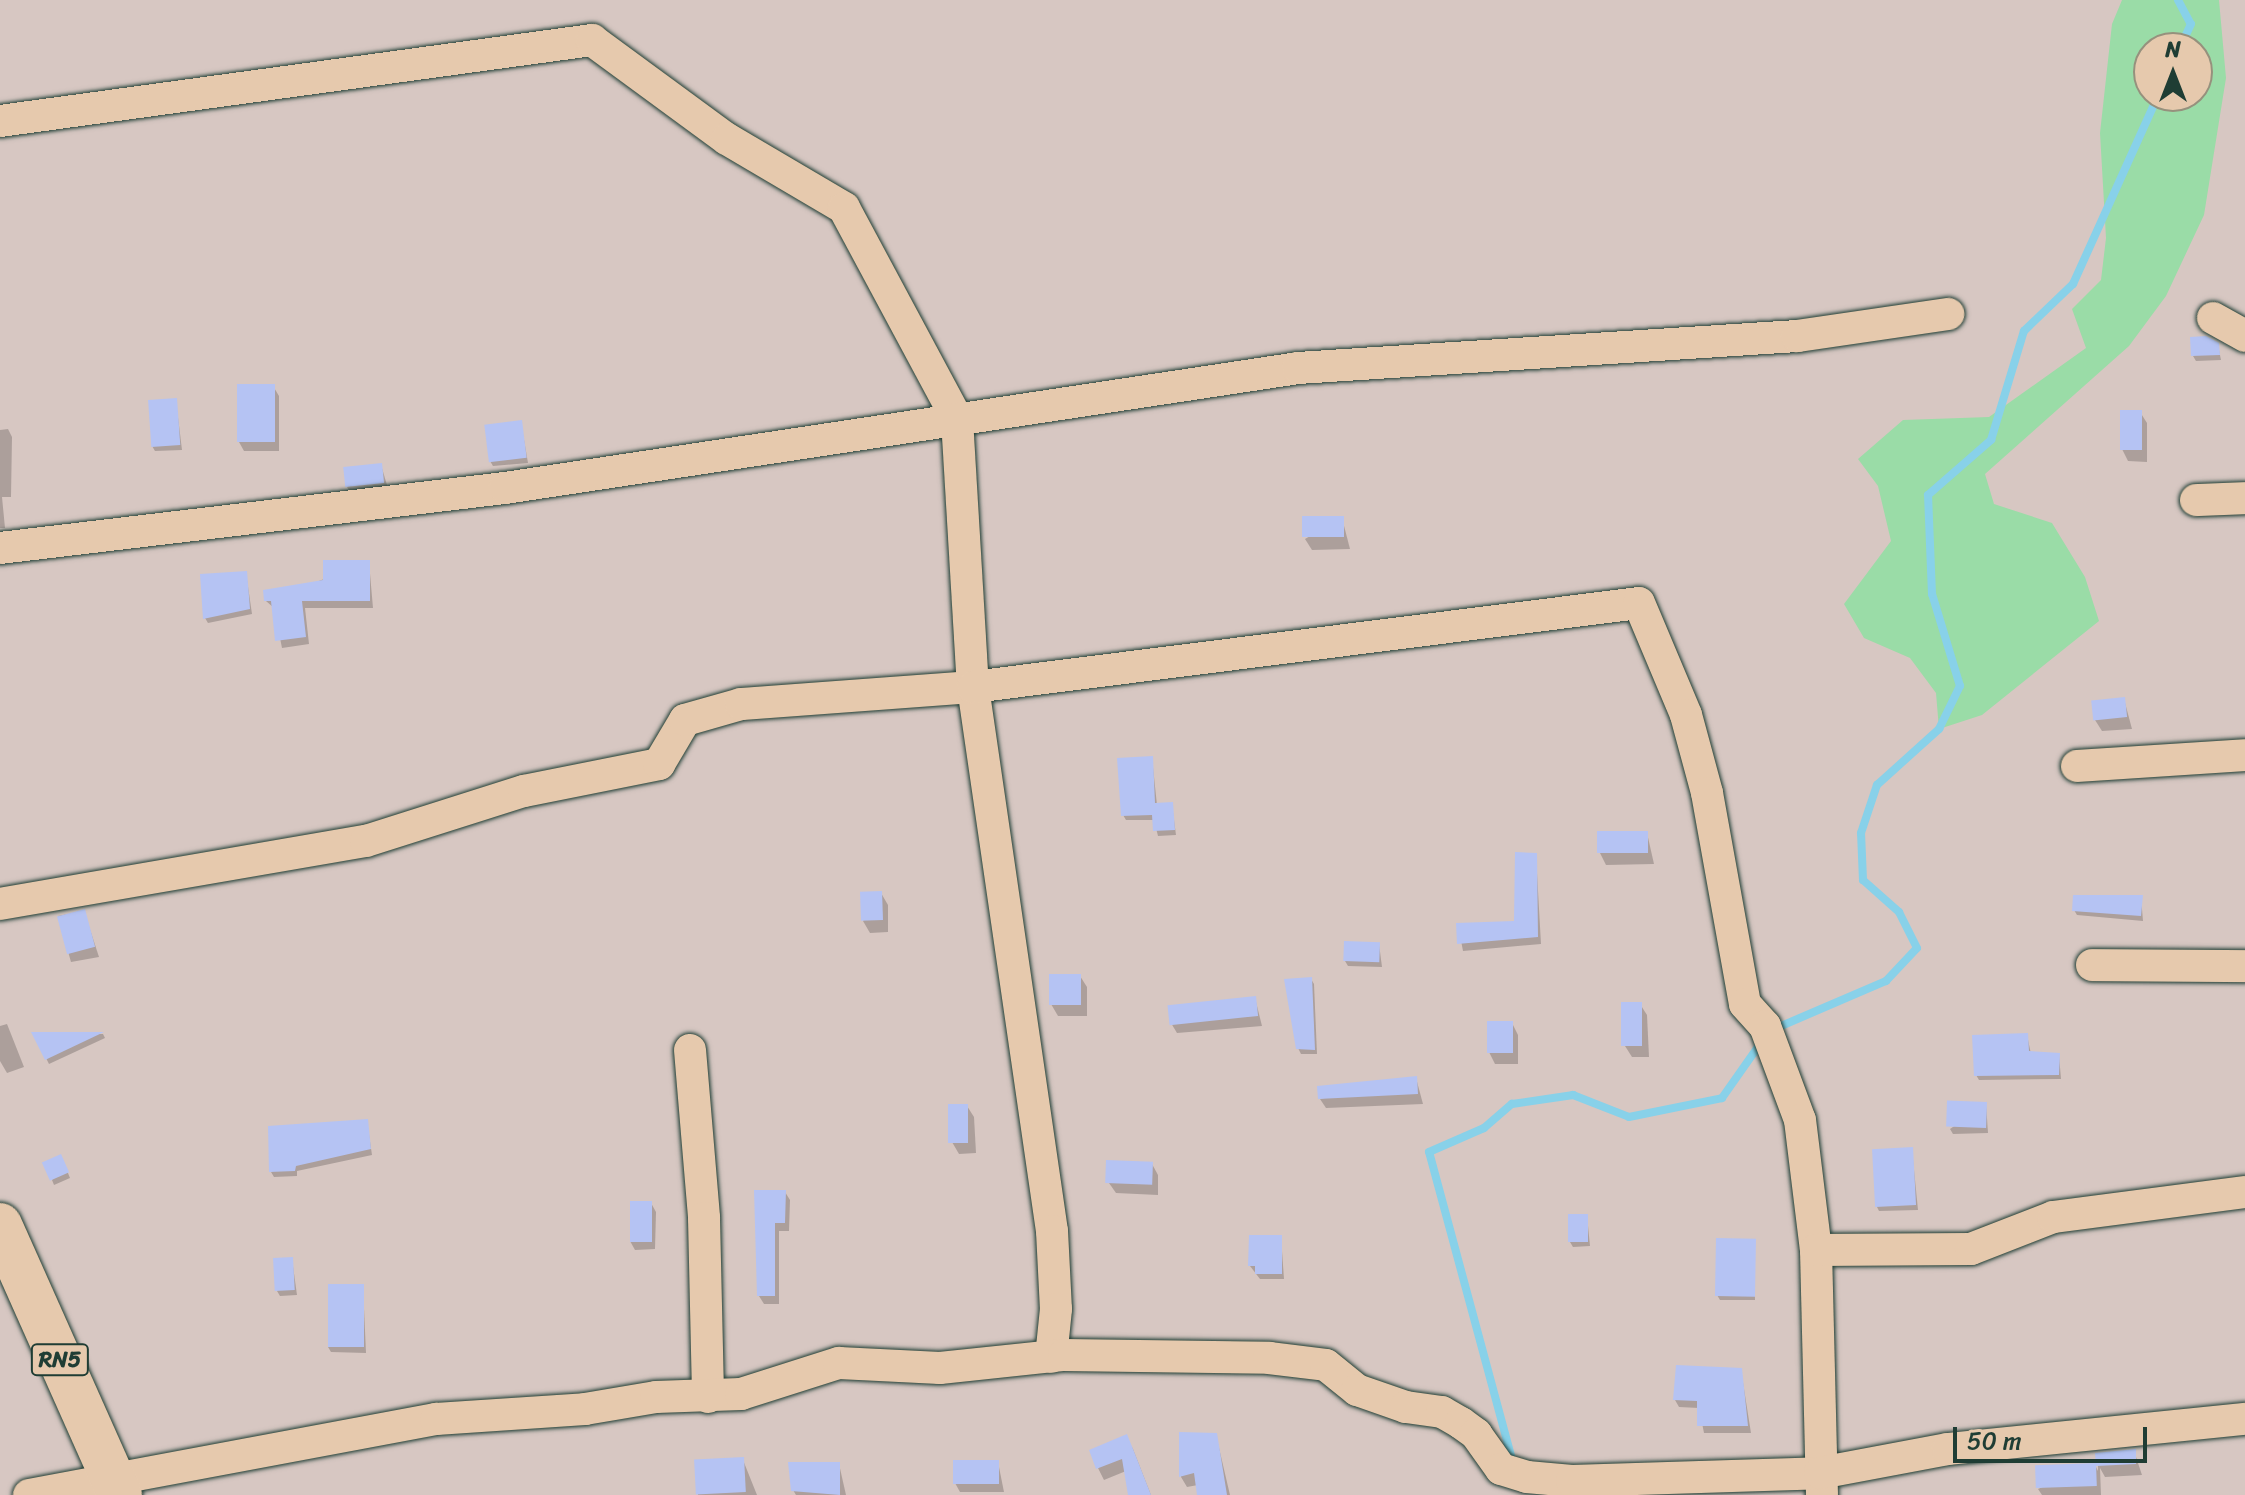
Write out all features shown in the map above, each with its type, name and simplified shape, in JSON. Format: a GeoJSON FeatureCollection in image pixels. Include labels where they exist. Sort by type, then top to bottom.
{"type":"FeatureCollection","features":[{"type":"Feature","properties":{"kind":"highway","name":"RN5"},"geometry":{"type":"LineString","coordinates":[[0,1225],[15,1296],[115,1485]]}},
{"type":"Feature","properties":{"kind":"street"},"geometry":{"type":"LineString","coordinates":[[0,121],[592,40],[727,139],[844,208],[957,419],[973,687],[1052,1231],[1056,1309],[1051,1357]]}},
{"type":"Feature","properties":{"kind":"street"},"geometry":{"type":"LineString","coordinates":[[0,548],[505,488],[1298,368],[1797,336],[1948,314]]}},
{"type":"Feature","properties":{"kind":"street"},"geometry":{"type":"LineString","coordinates":[[2213,318],[2245,336]]}},
{"type":"Feature","properties":{"kind":"street"},"geometry":{"type":"LineString","coordinates":[[2196,500],[2245,498]]}},
{"type":"Feature","properties":{"kind":"street"},"geometry":{"type":"LineString","coordinates":[[0,904],[366,841],[524,791],[659,764],[676,731],[695,713],[837,694],[973,687],[1639,603],[1686,715],[1697,754],[1745,1004],[1765,1026],[1798,1110],[1816,1250],[1821,1484]]}},
{"type":"Feature","properties":{"kind":"street"},"geometry":{"type":"LineString","coordinates":[[2077,766],[2245,755]]}},
{"type":"Feature","properties":{"kind":"street"},"geometry":{"type":"LineString","coordinates":[[2092,965],[2245,966]]}},
{"type":"Feature","properties":{"kind":"street"},"geometry":{"type":"LineString","coordinates":[[690,1050],[704,1218],[708,1397]]}},
{"type":"Feature","properties":{"kind":"street"},"geometry":{"type":"LineString","coordinates":[[1816,1250],[1971,1249],[2053,1217],[2245,1192]]}},
{"type":"Feature","properties":{"kind":"street"},"geometry":{"type":"LineString","coordinates":[[29,1495],[115,1485],[436,1419],[585,1409],[656,1397],[741,1394],[839,1363],[940,1368],[1051,1357],[1269,1358],[1326,1365],[1357,1390],[1406,1407],[1442,1412],[1476,1434],[1501,1469],[1527,1477],[1572,1481],[1821,1484],[1948,1449],[2245,1419]]}},
{"type":"Feature","properties":{"kind":"green space"},"geometry":{"type":"Polygon","coordinates":[[[2122,0],[2219,0],[2226,78],[2204,215],[2166,296],[2129,346],[1985,474],[1994,504],[2052,523],[2085,577],[2099,621],[1982,715],[1939,729],[1936,693],[1910,658],[1864,638],[1844,604],[1891,541],[1878,486],[1858,459],[1903,420],[1989,417],[2086,348],[2072,309],[2101,280],[2106,238],[2100,133],[2112,24],[2122,0]]]}},
{"type":"Feature","properties":{"kind":"building"},"geometry":{"type":"Polygon","coordinates":[[[2206,336],[2219,343],[2220,355],[2191,356],[2190,337],[2206,336]]]}},
{"type":"Feature","properties":{"kind":"building"},"geometry":{"type":"Polygon","coordinates":[[[237,384],[275,384],[275,442],[237,442],[237,384]]]}},
{"type":"Feature","properties":{"kind":"building"},"geometry":{"type":"Polygon","coordinates":[[[177,398],[180,445],[151,447],[148,400],[177,398]]]}},
{"type":"Feature","properties":{"kind":"building"},"geometry":{"type":"Polygon","coordinates":[[[2120,410],[2142,410],[2142,450],[2120,450],[2120,410]]]}},
{"type":"Feature","properties":{"kind":"building"},"geometry":{"type":"Polygon","coordinates":[[[522,420],[527,458],[489,462],[484,425],[522,420]]]}},
{"type":"Feature","properties":{"kind":"building"},"geometry":{"type":"Polygon","coordinates":[[[382,463],[384,483],[345,487],[343,467],[382,463]]]}},
{"type":"Feature","properties":{"kind":"building"},"geometry":{"type":"Polygon","coordinates":[[[1302,516],[1344,516],[1344,537],[1302,537],[1302,516]]]}},
{"type":"Feature","properties":{"kind":"building"},"geometry":{"type":"Polygon","coordinates":[[[323,560],[370,560],[370,601],[302,601],[306,637],[275,641],[271,601],[264,601],[263,590],[323,580],[323,560]]]}},
{"type":"Feature","properties":{"kind":"building"},"geometry":{"type":"Polygon","coordinates":[[[247,571],[250,609],[203,619],[200,574],[247,571]]]}},
{"type":"Feature","properties":{"kind":"building"},"geometry":{"type":"Polygon","coordinates":[[[2125,697],[2127,717],[2093,720],[2091,701],[2125,697]]]}},
{"type":"Feature","properties":{"kind":"building"},"geometry":{"type":"Polygon","coordinates":[[[1153,756],[1155,803],[1173,802],[1175,830],[1153,831],[1152,815],[1121,816],[1117,758],[1153,756]]]}},
{"type":"Feature","properties":{"kind":"building"},"geometry":{"type":"Polygon","coordinates":[[[1597,831],[1648,831],[1648,853],[1597,853],[1597,831]]]}},
{"type":"Feature","properties":{"kind":"building"},"geometry":{"type":"Polygon","coordinates":[[[1515,852],[1537,853],[1538,937],[1457,944],[1456,923],[1514,921],[1515,852]]]}},
{"type":"Feature","properties":{"kind":"building"},"geometry":{"type":"Polygon","coordinates":[[[882,891],[883,920],[861,921],[860,892],[882,891]]]}},
{"type":"Feature","properties":{"kind":"building"},"geometry":{"type":"Polygon","coordinates":[[[2073,895],[2143,895],[2141,916],[2072,911],[2073,895]]]}},
{"type":"Feature","properties":{"kind":"building"},"geometry":{"type":"Polygon","coordinates":[[[85,909],[95,947],[67,954],[57,917],[85,909]]]}},
{"type":"Feature","properties":{"kind":"building"},"geometry":{"type":"Polygon","coordinates":[[[1344,941],[1380,942],[1379,962],[1343,961],[1344,941]]]}},
{"type":"Feature","properties":{"kind":"building"},"geometry":{"type":"Polygon","coordinates":[[[1049,974],[1081,974],[1081,1005],[1049,1005],[1049,974]]]}},
{"type":"Feature","properties":{"kind":"building"},"geometry":{"type":"Polygon","coordinates":[[[1312,977],[1315,1050],[1296,1049],[1284,979],[1312,977]]]}},
{"type":"Feature","properties":{"kind":"building"},"geometry":{"type":"Polygon","coordinates":[[[1256,996],[1258,1016],[1170,1025],[1167,1005],[1256,996]]]}},
{"type":"Feature","properties":{"kind":"building"},"geometry":{"type":"Polygon","coordinates":[[[1621,1002],[1642,1002],[1642,1046],[1621,1046],[1621,1002]]]}},
{"type":"Feature","properties":{"kind":"building"},"geometry":{"type":"Polygon","coordinates":[[[1487,1021],[1513,1021],[1513,1053],[1487,1053],[1487,1021]]]}},
{"type":"Feature","properties":{"kind":"building"},"geometry":{"type":"Polygon","coordinates":[[[31,1032],[104,1032],[45,1060],[31,1032]]]}},
{"type":"Feature","properties":{"kind":"building"},"geometry":{"type":"Polygon","coordinates":[[[2028,1033],[2029,1051],[2060,1053],[2059,1075],[1974,1076],[1972,1035],[2028,1033]]]}},
{"type":"Feature","properties":{"kind":"building"},"geometry":{"type":"Polygon","coordinates":[[[1417,1076],[1418,1094],[1318,1099],[1317,1086],[1417,1076]]]}},
{"type":"Feature","properties":{"kind":"building"},"geometry":{"type":"Polygon","coordinates":[[[1947,1101],[1987,1102],[1986,1128],[1946,1127],[1947,1101]]]}},
{"type":"Feature","properties":{"kind":"building"},"geometry":{"type":"Polygon","coordinates":[[[948,1104],[968,1104],[968,1143],[948,1143],[948,1104]]]}},
{"type":"Feature","properties":{"kind":"building"},"geometry":{"type":"Polygon","coordinates":[[[368,1119],[371,1149],[296,1166],[295,1171],[269,1172],[268,1126],[368,1119]]]}},
{"type":"Feature","properties":{"kind":"building"},"geometry":{"type":"Polygon","coordinates":[[[1913,1147],[1916,1205],[1875,1207],[1872,1149],[1913,1147]]]}},
{"type":"Feature","properties":{"kind":"building"},"geometry":{"type":"Polygon","coordinates":[[[61,1154],[69,1172],[50,1181],[42,1163],[61,1154]]]}},
{"type":"Feature","properties":{"kind":"building"},"geometry":{"type":"Polygon","coordinates":[[[1106,1160],[1153,1162],[1152,1185],[1105,1183],[1106,1160]]]}},
{"type":"Feature","properties":{"kind":"building"},"geometry":{"type":"Polygon","coordinates":[[[754,1190],[786,1190],[785,1223],[775,1223],[775,1296],[757,1296],[754,1190]]]}},
{"type":"Feature","properties":{"kind":"building"},"geometry":{"type":"Polygon","coordinates":[[[630,1201],[652,1201],[652,1242],[630,1242],[630,1201]]]}},
{"type":"Feature","properties":{"kind":"building"},"geometry":{"type":"Polygon","coordinates":[[[1568,1214],[1588,1214],[1588,1242],[1568,1242],[1568,1214]]]}},
{"type":"Feature","properties":{"kind":"building"},"geometry":{"type":"Polygon","coordinates":[[[1249,1235],[1282,1235],[1282,1274],[1255,1274],[1255,1266],[1248,1266],[1249,1235]]]}},
{"type":"Feature","properties":{"kind":"building"},"geometry":{"type":"Polygon","coordinates":[[[1716,1238],[1756,1239],[1755,1297],[1715,1296],[1716,1238]]]}},
{"type":"Feature","properties":{"kind":"building"},"geometry":{"type":"Polygon","coordinates":[[[293,1257],[295,1290],[275,1291],[273,1258],[293,1257]]]}},
{"type":"Feature","properties":{"kind":"building"},"geometry":{"type":"Polygon","coordinates":[[[328,1284],[364,1284],[364,1347],[328,1347],[328,1284]]]}},
{"type":"Feature","properties":{"kind":"building"},"geometry":{"type":"Polygon","coordinates":[[[1676,1365],[1742,1368],[1748,1426],[1697,1426],[1697,1401],[1673,1400],[1676,1365]]]}},
{"type":"Feature","properties":{"kind":"building"},"geometry":{"type":"Polygon","coordinates":[[[1179,1432],[1217,1433],[1227,1495],[1197,1495],[1194,1473],[1179,1477],[1179,1432]]]}},
{"type":"Feature","properties":{"kind":"building"},"geometry":{"type":"Polygon","coordinates":[[[1127,1434],[1151,1495],[1128,1495],[1122,1459],[1096,1469],[1089,1450],[1127,1434]]]}},
{"type":"Feature","properties":{"kind":"building"},"geometry":{"type":"Polygon","coordinates":[[[2136,1449],[2136,1464],[2096,1466],[2095,1453],[2136,1449]]]}},
{"type":"Feature","properties":{"kind":"building"},"geometry":{"type":"Polygon","coordinates":[[[744,1457],[746,1492],[696,1495],[694,1460],[744,1457]]]}},
{"type":"Feature","properties":{"kind":"building"},"geometry":{"type":"Polygon","coordinates":[[[953,1460],[999,1460],[999,1484],[953,1484],[953,1460]]]}},
{"type":"Feature","properties":{"kind":"building"},"geometry":{"type":"Polygon","coordinates":[[[788,1462],[840,1462],[840,1495],[791,1491],[788,1462]]]}},
{"type":"Feature","properties":{"kind":"building"},"geometry":{"type":"Polygon","coordinates":[[[2096,1463],[2097,1486],[2036,1488],[2035,1465],[2096,1463]]]}},
{"type":"Feature","properties":{"kind":"waterway"},"geometry":{"type":"LineString","coordinates":[[2178,0],[2191,24],[2187,32]]}},
{"type":"Feature","properties":{"kind":"waterway"},"geometry":{"type":"LineString","coordinates":[[1774,1029],[1886,981],[1917,948],[1899,912],[1863,880],[1861,833],[1877,785],[1939,729],[1960,686],[1932,594],[1928,495],[1991,440],[2024,331],[2073,284],[2151,112]]}},
{"type":"Feature","properties":{"kind":"waterway"},"geometry":{"type":"LineString","coordinates":[[1513,1463],[1429,1152],[1484,1128],[1512,1104],[1573,1095],[1629,1117],[1722,1098],[1762,1041]]}}]}
